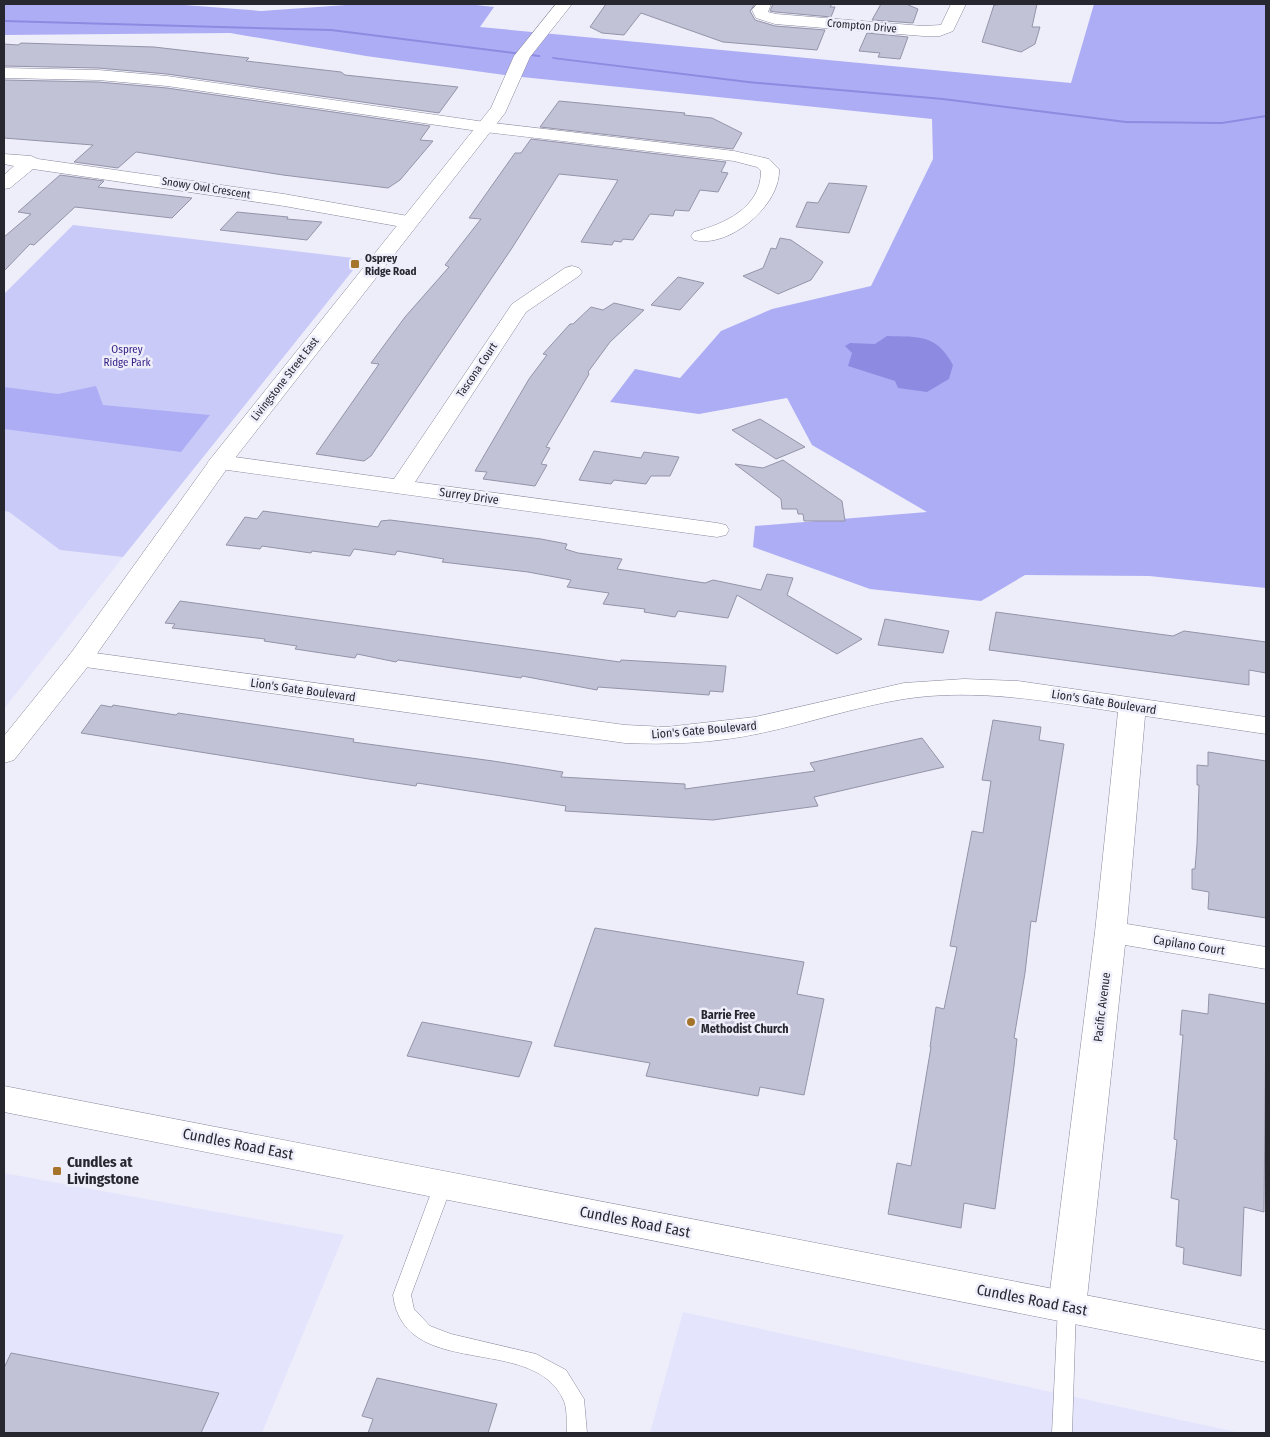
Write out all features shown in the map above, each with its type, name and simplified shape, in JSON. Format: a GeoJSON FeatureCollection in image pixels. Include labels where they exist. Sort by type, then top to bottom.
{"type":"FeatureCollection","features":[{"type":"Feature","properties":{"kind":"street","name":"Livingstone Street East"},"geometry":{"type":"LineString","coordinates":[[4,754],[80,659],[220,462],[485,127],[504,101],[512,76],[522,56],[564,4]]}},
{"type":"Feature","properties":{"kind":"street","name":"Crompton Drive"},"geometry":{"type":"LineString","coordinates":[[764,4],[761,15],[775,19],[923,31],[940,31],[948,28],[958,4]]}},
{"type":"Feature","properties":{"kind":"street"},"geometry":{"type":"LineString","coordinates":[[4,73],[98,75],[167,81],[485,127],[734,156],[757,161],[770,169],[771,176],[768,186],[750,216],[729,228],[701,236]]}},
{"type":"Feature","properties":{"kind":"street","name":"Snowy Owl Crescent"},"geometry":{"type":"LineString","coordinates":[[4,159],[31,161],[284,200],[408,222]]}},
{"type":"Feature","properties":{"kind":"street"},"geometry":{"type":"LineString","coordinates":[[4,184],[31,161]]}},
{"type":"Feature","properties":{"kind":"street","name":"Tascona Court"},"geometry":{"type":"LineString","coordinates":[[400,486],[519,308],[572,272]]}},
{"type":"Feature","properties":{"kind":"street","name":"Surrey Drive"},"geometry":{"type":"LineString","coordinates":[[220,462],[717,530]]}},
{"type":"Feature","properties":{"kind":"street","name":"Lion's Gate Boulevard"},"geometry":{"type":"LineString","coordinates":[[80,659],[624,734],[666,736],[755,726],[904,691],[964,687],[1018,689],[1266,726]]}},
{"type":"Feature","properties":{"kind":"street","name":"Pacific Avenue"},"geometry":{"type":"LineString","coordinates":[[1067,1307],[1111,932],[1132,706]]}},
{"type":"Feature","properties":{"kind":"street","name":"Capilano Court"},"geometry":{"type":"LineString","coordinates":[[1111,932],[1266,958]]}},
{"type":"Feature","properties":{"kind":"street","name":"Cundles Road East"},"geometry":{"type":"LineString","coordinates":[[4,1099],[1266,1346]]}},
{"type":"Feature","properties":{"kind":"lane"},"geometry":{"type":"LineString","coordinates":[[443,1185],[402,1295],[405,1313],[418,1328],[436,1338],[518,1357],[541,1366],[562,1379],[573,1394],[578,1417],[577,1433]]}},
{"type":"Feature","properties":{"kind":"lane"},"geometry":{"type":"LineString","coordinates":[[1062,1433],[1067,1307]]}},
{"type":"Feature","properties":{"kind":"shaded area"},"geometry":{"type":"Polygon","coordinates":[[[4,4],[172,4],[261,11],[360,4],[467,4],[494,7],[480,27],[1071,83],[1094,4],[1266,4],[1266,588],[1149,576],[1025,575],[981,601],[870,589],[753,547],[755,526],[927,512],[812,445],[787,398],[699,414],[610,402],[635,369],[680,378],[721,331],[772,309],[871,286],[933,159],[932,119],[512,76],[366,56],[230,33],[4,35],[4,4]]]}},
{"type":"Feature","properties":{"kind":"shaded area"},"geometry":{"type":"Polygon","coordinates":[[[887,336],[918,337],[933,342],[947,355],[953,365],[949,379],[927,392],[898,388],[895,381],[848,366],[852,353],[845,346],[850,343],[875,344],[887,336]]]}},
{"type":"Feature","properties":{"kind":"shaded area"},"geometry":{"type":"Polygon","coordinates":[[[96,386],[103,405],[210,415],[181,452],[4,429],[4,387],[58,394],[96,386]]]}},
{"type":"Feature","properties":{"kind":"shaded area"},"geometry":{"type":"Polygon","coordinates":[[[4,511],[9,512],[60,550],[123,557],[4,709],[4,511]]]}},
{"type":"Feature","properties":{"kind":"shaded area"},"geometry":{"type":"Polygon","coordinates":[[[4,1173],[344,1235],[262,1433],[4,1433],[4,1173]]]}},
{"type":"Feature","properties":{"kind":"shaded area"},"geometry":{"type":"Polygon","coordinates":[[[683,1312],[1241,1433],[650,1433],[683,1312]]]}},
{"type":"Feature","properties":{"kind":"green space","name":"Osprey Ridge Park"},"geometry":{"type":"Polygon","coordinates":[[[73,225],[362,259],[123,557],[60,550],[9,512],[4,511],[4,294],[73,225]]]}},
{"type":"Feature","properties":{"kind":"building"},"geometry":{"type":"Polygon","coordinates":[[[606,4],[755,4],[750,11],[755,20],[775,26],[825,30],[817,50],[723,42],[641,13],[624,35],[602,33],[590,27],[606,4]]]}},
{"type":"Feature","properties":{"kind":"building"},"geometry":{"type":"Polygon","coordinates":[[[773,4],[832,4],[830,7],[835,7],[831,17],[770,11],[773,4]]]}},
{"type":"Feature","properties":{"kind":"building"},"geometry":{"type":"Polygon","coordinates":[[[881,4],[906,4],[918,9],[913,23],[872,20],[881,4]]]}},
{"type":"Feature","properties":{"kind":"building"},"geometry":{"type":"Polygon","coordinates":[[[1037,4],[1032,27],[1040,27],[1035,44],[1021,52],[982,42],[994,5],[1037,4]]]}},
{"type":"Feature","properties":{"kind":"building"},"geometry":{"type":"Polygon","coordinates":[[[867,33],[908,37],[900,59],[878,57],[880,53],[859,51],[867,33]]]}},
{"type":"Feature","properties":{"kind":"building"},"geometry":{"type":"Polygon","coordinates":[[[21,43],[154,47],[249,58],[246,61],[341,72],[345,75],[458,87],[439,113],[167,74],[98,68],[4,66],[4,44],[18,45],[21,43]]]}},
{"type":"Feature","properties":{"kind":"building"},"geometry":{"type":"Polygon","coordinates":[[[4,80],[98,82],[167,88],[430,126],[420,140],[433,141],[400,180],[388,188],[283,175],[136,152],[118,168],[74,162],[93,145],[4,138],[4,80]]]}},
{"type":"Feature","properties":{"kind":"building"},"geometry":{"type":"Polygon","coordinates":[[[559,101],[685,113],[684,115],[712,118],[742,133],[733,149],[540,127],[559,101]]]}},
{"type":"Feature","properties":{"kind":"building"},"geometry":{"type":"Polygon","coordinates":[[[531,139],[726,162],[721,172],[728,173],[718,192],[700,190],[689,211],[675,210],[673,216],[650,214],[633,240],[623,239],[621,242],[614,241],[612,245],[581,242],[618,180],[559,174],[512,248],[371,456],[364,461],[316,454],[379,364],[371,363],[405,317],[449,267],[445,265],[481,219],[469,218],[515,153],[521,153],[531,139]]]}},
{"type":"Feature","properties":{"kind":"building"},"geometry":{"type":"Polygon","coordinates":[[[60,175],[104,181],[98,187],[192,198],[172,218],[75,207],[34,245],[30,244],[4,271],[4,237],[31,214],[18,212],[60,175]]]}},
{"type":"Feature","properties":{"kind":"building"},"geometry":{"type":"Polygon","coordinates":[[[829,183],[867,186],[849,233],[796,227],[807,202],[818,203],[829,183]]]}},
{"type":"Feature","properties":{"kind":"building"},"geometry":{"type":"Polygon","coordinates":[[[237,212],[322,222],[307,240],[220,230],[237,212]]]}},
{"type":"Feature","properties":{"kind":"building"},"geometry":{"type":"Polygon","coordinates":[[[780,238],[791,240],[823,262],[811,280],[778,294],[743,276],[763,268],[771,248],[776,249],[780,238]]]}},
{"type":"Feature","properties":{"kind":"building"},"geometry":{"type":"Polygon","coordinates":[[[678,277],[704,283],[680,310],[651,305],[678,277]]]}},
{"type":"Feature","properties":{"kind":"building"},"geometry":{"type":"Polygon","coordinates":[[[614,303],[644,310],[610,342],[588,372],[589,374],[546,447],[550,448],[541,464],[547,465],[535,486],[483,479],[487,472],[475,471],[529,379],[547,355],[543,354],[570,324],[573,324],[591,307],[603,310],[614,303]]]}},
{"type":"Feature","properties":{"kind":"building"},"geometry":{"type":"Polygon","coordinates":[[[760,419],[805,447],[776,459],[732,430],[760,419]]]}},
{"type":"Feature","properties":{"kind":"building"},"geometry":{"type":"Polygon","coordinates":[[[594,451],[641,458],[644,452],[679,457],[670,476],[651,476],[646,484],[614,480],[611,484],[579,480],[594,451]]]}},
{"type":"Feature","properties":{"kind":"building"},"geometry":{"type":"Polygon","coordinates":[[[783,460],[842,501],[845,521],[804,521],[803,514],[798,514],[797,509],[782,509],[781,499],[735,464],[763,468],[783,460]]]}},
{"type":"Feature","properties":{"kind":"building"},"geometry":{"type":"Polygon","coordinates":[[[263,511],[378,527],[381,521],[390,520],[541,539],[567,544],[565,549],[578,553],[622,559],[617,569],[705,583],[713,580],[761,590],[767,574],[793,578],[787,595],[862,639],[837,654],[737,595],[728,618],[678,611],[675,617],[644,612],[645,609],[603,604],[609,593],[567,587],[571,580],[528,572],[442,562],[444,559],[397,551],[395,555],[354,549],[350,556],[262,546],[260,549],[226,545],[245,517],[257,519],[263,511]]]}},
{"type":"Feature","properties":{"kind":"building"},"geometry":{"type":"Polygon","coordinates":[[[180,601],[620,662],[621,660],[726,666],[723,692],[710,691],[709,695],[598,687],[597,690],[522,676],[521,678],[398,660],[396,662],[357,654],[355,658],[295,649],[297,646],[264,641],[265,639],[172,628],[175,624],[165,623],[180,601]]]}},
{"type":"Feature","properties":{"kind":"building"},"geometry":{"type":"Polygon","coordinates":[[[996,612],[1173,636],[1184,631],[1266,642],[1266,673],[1249,670],[1249,685],[989,650],[996,612]]]}},
{"type":"Feature","properties":{"kind":"building"},"geometry":{"type":"Polygon","coordinates":[[[885,619],[949,631],[943,653],[878,645],[885,619]]]}},
{"type":"Feature","properties":{"kind":"building"},"geometry":{"type":"Polygon","coordinates":[[[101,705],[112,707],[113,705],[176,715],[178,713],[354,739],[353,742],[563,772],[561,777],[685,784],[685,789],[815,771],[810,763],[922,738],[944,767],[814,797],[818,806],[713,820],[565,811],[566,806],[417,783],[416,786],[369,779],[81,733],[101,705]]]}},
{"type":"Feature","properties":{"kind":"building"},"geometry":{"type":"Polygon","coordinates":[[[993,720],[1041,727],[1039,740],[1064,744],[1036,922],[1031,921],[1025,973],[1014,1038],[1017,1039],[1014,1066],[995,1209],[964,1203],[961,1228],[888,1214],[897,1163],[911,1166],[936,1007],[944,1009],[957,947],[950,946],[972,831],[983,833],[991,781],[982,780],[993,720]]]}},
{"type":"Feature","properties":{"kind":"building"},"geometry":{"type":"Polygon","coordinates":[[[1208,752],[1266,761],[1266,918],[1208,909],[1209,892],[1192,889],[1192,869],[1195,869],[1197,844],[1199,785],[1197,785],[1197,765],[1208,766],[1208,752]]]}},
{"type":"Feature","properties":{"kind":"building","name":"Barrie Free Methodist Church"},"geometry":{"type":"Polygon","coordinates":[[[595,928],[804,962],[797,994],[824,999],[804,1095],[760,1087],[758,1096],[646,1076],[650,1063],[554,1046],[595,928]]]}},
{"type":"Feature","properties":{"kind":"building"},"geometry":{"type":"Polygon","coordinates":[[[1209,994],[1266,1004],[1264,1212],[1244,1207],[1241,1276],[1183,1264],[1184,1248],[1176,1246],[1179,1200],[1171,1198],[1177,1140],[1174,1139],[1183,1035],[1180,1035],[1182,1010],[1208,1014],[1209,994]]]}},
{"type":"Feature","properties":{"kind":"building"},"geometry":{"type":"Polygon","coordinates":[[[422,1022],[532,1042],[519,1077],[407,1056],[422,1022]]]}},
{"type":"Feature","properties":{"kind":"building"},"geometry":{"type":"Polygon","coordinates":[[[11,1353],[219,1393],[201,1433],[4,1433],[4,1368],[11,1353]]]}},
{"type":"Feature","properties":{"kind":"building"},"geometry":{"type":"Polygon","coordinates":[[[377,1378],[497,1404],[488,1433],[368,1433],[373,1419],[362,1416],[377,1378]]]}},
{"type":"Feature","properties":{"kind":"waterway"},"geometry":{"type":"LineString","coordinates":[[4,21],[331,30],[539,56]]}},
{"type":"Feature","properties":{"kind":"waterway"},"geometry":{"type":"LineString","coordinates":[[554,58],[748,82],[943,99],[1126,122],[1222,123],[1266,116]]}},
{"type":"Feature","properties":{"kind":"place","name":"Osprey Ridge Road"},"geometry":{"type":"Point","coordinates":[355,264]}},
{"type":"Feature","properties":{"kind":"place","name":"Barrie Free Methodist Church"},"geometry":{"type":"Point","coordinates":[691,1022]}},
{"type":"Feature","properties":{"kind":"place","name":"Cundles at Livingstone"},"geometry":{"type":"Point","coordinates":[57,1171]}}]}
